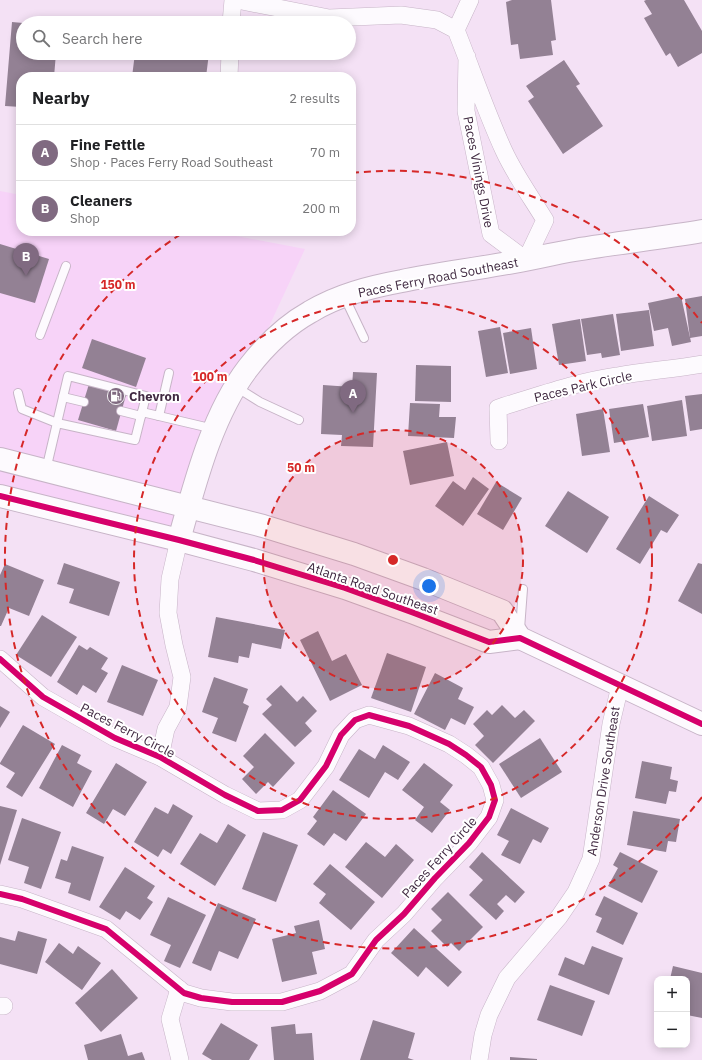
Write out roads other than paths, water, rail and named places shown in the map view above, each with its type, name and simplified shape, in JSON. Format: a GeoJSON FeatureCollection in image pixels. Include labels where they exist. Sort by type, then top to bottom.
{"type":"FeatureCollection","features":[{"type":"Feature","properties":{"kind":"main road","name":"Paces Ferry Road Southeast"},"geometry":{"type":"LineString","coordinates":[[179,540],[199,470],[219,417],[236,386],[247,369],[265,348],[285,329],[310,311],[367,288],[416,278],[702,231]]}},
{"type":"Feature","properties":{"kind":"main road","name":"Atlanta Road Southeast"},"geometry":{"type":"LineString","coordinates":[[0,459],[263,526],[347,552],[423,579],[502,611],[520,638],[489,642],[345,588],[254,560],[0,496]]}},
{"type":"Feature","properties":{"kind":"main road"},"geometry":{"type":"LineString","coordinates":[[520,638],[702,724]]}},
{"type":"Feature","properties":{"kind":"street"},"geometry":{"type":"LineString","coordinates":[[232,16],[233,0]]}},
{"type":"Feature","properties":{"kind":"street"},"geometry":{"type":"LineString","coordinates":[[237,0],[319,16]]}},
{"type":"Feature","properties":{"kind":"street"},"geometry":{"type":"LineString","coordinates":[[356,17],[401,15],[437,20],[456,30],[470,0]]}},
{"type":"Feature","properties":{"kind":"street","name":"Paces Vinings Drive"},"geometry":{"type":"LineString","coordinates":[[456,30],[467,57],[505,152],[544,220],[526,260],[491,234],[466,111],[467,57]]}},
{"type":"Feature","properties":{"kind":"street"},"geometry":{"type":"LineString","coordinates":[[229,72],[230,60]]}},
{"type":"Feature","properties":{"kind":"street","name":"Paces Park Circle"},"geometry":{"type":"LineString","coordinates":[[500,441],[498,408],[553,391],[616,376],[702,364]]}},
{"type":"Feature","properties":{"kind":"street","name":"Paces Ferry Road Southeast"},"geometry":{"type":"LineString","coordinates":[[160,757],[166,729],[178,707],[182,677],[168,613],[170,579],[179,540]]}},
{"type":"Feature","properties":{"kind":"street","name":"Paces Ferry Circle"},"geometry":{"type":"LineString","coordinates":[[0,659],[43,698],[115,738],[160,757],[225,795],[258,811],[282,810],[300,800],[326,766],[341,735],[355,720],[369,715],[409,726],[449,744],[466,755],[480,767],[491,785],[495,800],[489,817],[469,843],[435,878],[404,914],[376,940],[352,974],[320,991],[282,1002],[232,1002],[201,998],[184,993],[106,929],[22,899],[0,894]]}},
{"type":"Feature","properties":{"kind":"street","name":"Anderson Drive Southeast"},"geometry":{"type":"LineString","coordinates":[[479,1060],[483,1035],[489,1015],[507,978],[558,917],[576,892],[591,859],[611,724],[620,686]]}},
{"type":"Feature","properties":{"kind":"street"},"geometry":{"type":"LineString","coordinates":[[179,989],[170,1019],[180,1060]]}},
{"type":"Feature","properties":{"kind":"lane"},"geometry":{"type":"LineString","coordinates":[[40,335],[66,266]]}},
{"type":"Feature","properties":{"kind":"lane"},"geometry":{"type":"LineString","coordinates":[[344,296],[364,338]]}},
{"type":"Feature","properties":{"kind":"lane"},"geometry":{"type":"LineString","coordinates":[[159,416],[169,373]]}},
{"type":"Feature","properties":{"kind":"lane"},"geometry":{"type":"LineString","coordinates":[[18,393],[22,409],[57,423],[135,440],[146,396],[68,376],[63,397],[57,423],[46,470]]}},
{"type":"Feature","properties":{"kind":"lane"},"geometry":{"type":"LineString","coordinates":[[236,386],[260,402],[299,420]]}},
{"type":"Feature","properties":{"kind":"lane"},"geometry":{"type":"LineString","coordinates":[[63,397],[84,402]]}},
{"type":"Feature","properties":{"kind":"lane"},"geometry":{"type":"LineString","coordinates":[[122,412],[159,416],[215,429]]}},
{"type":"Feature","properties":{"kind":"lane"},"geometry":{"type":"LineString","coordinates":[[520,638],[523,589]]}},
{"type":"Feature","properties":{"kind":"place","name":"Cleaners"},"geometry":{"type":"Point","coordinates":[26,276]}},
{"type":"Feature","properties":{"kind":"place","name":"Chevron"},"geometry":{"type":"Point","coordinates":[116,396]}},
{"type":"Feature","properties":{"kind":"place","name":"Fine Fettle"},"geometry":{"type":"Point","coordinates":[353,413]}}]}
